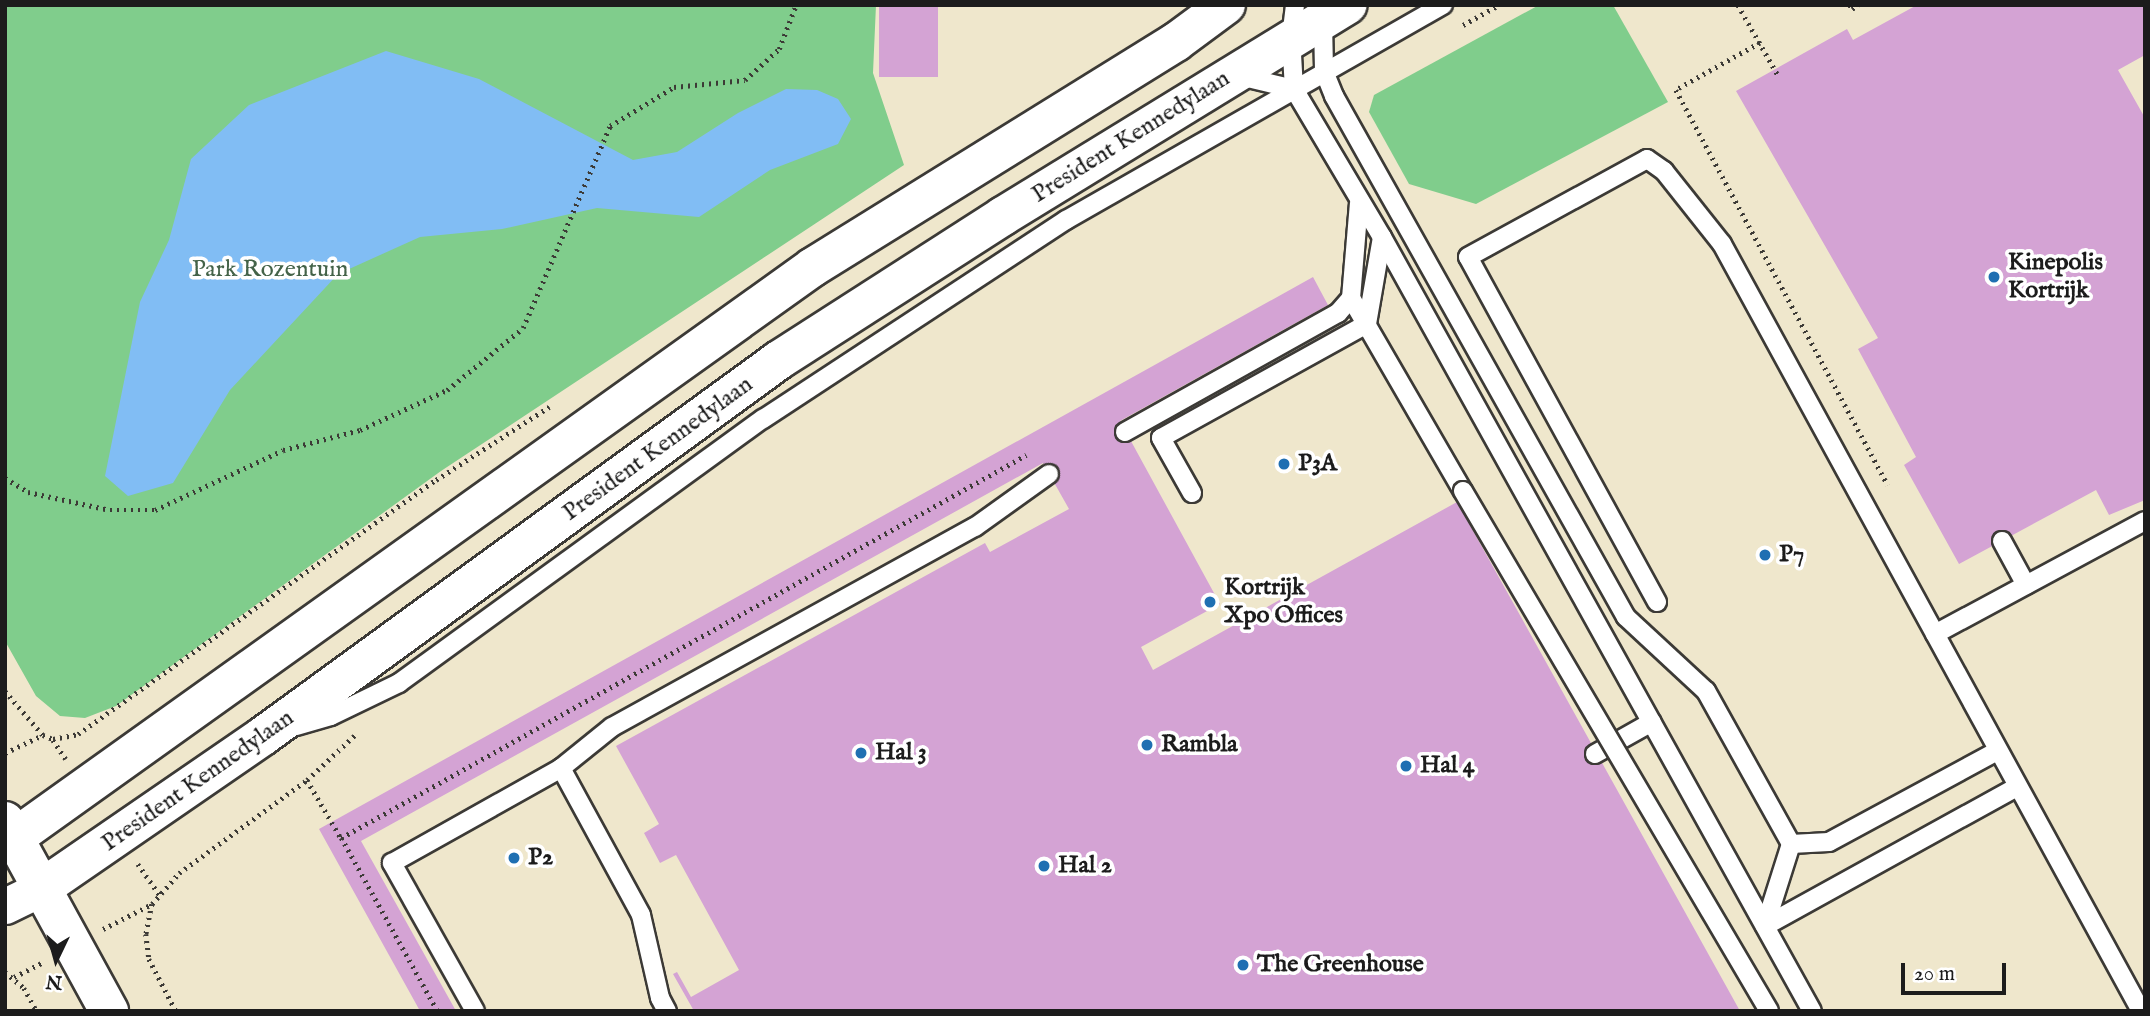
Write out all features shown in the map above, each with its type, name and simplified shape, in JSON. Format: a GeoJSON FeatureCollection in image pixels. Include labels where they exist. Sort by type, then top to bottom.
{"type":"FeatureCollection","features":[{"type":"Feature","properties":{"kind":"main road"},"geometry":{"type":"LineString","coordinates":[[109,1011],[42,888],[8,834],[813,267],[1176,42],[1226,5]]}},
{"type":"Feature","properties":{"kind":"main road","name":"President Kennedylaan"},"geometry":{"type":"LineString","coordinates":[[42,888],[263,736],[779,360],[1231,75],[1314,16]]}},
{"type":"Feature","properties":{"kind":"street"},"geometry":{"type":"LineString","coordinates":[[5,906],[42,888]]}},
{"type":"Feature","properties":{"kind":"lane"},"geometry":{"type":"LineString","coordinates":[[263,736],[331,716],[399,682],[763,419],[897,329],[1066,220],[1443,5]]}},
{"type":"Feature","properties":{"kind":"lane"},"geometry":{"type":"LineString","coordinates":[[1314,16],[1324,71],[1626,617],[1706,691],[1791,844],[1765,926]]}},
{"type":"Feature","properties":{"kind":"lane"},"geometry":{"type":"LineString","coordinates":[[1314,16],[1294,89],[1359,203],[1382,237],[1812,1011]]}},
{"type":"Feature","properties":{"kind":"lane"},"geometry":{"type":"LineString","coordinates":[[1231,75],[1294,89]]}},
{"type":"Feature","properties":{"kind":"lane"},"geometry":{"type":"LineString","coordinates":[[1657,602],[1468,257],[1647,159],[1664,171],[1722,244],[2141,1011]]}},
{"type":"Feature","properties":{"kind":"lane"},"geometry":{"type":"LineString","coordinates":[[1125,432],[1338,313],[1351,298],[1359,203]]}},
{"type":"Feature","properties":{"kind":"lane"},"geometry":{"type":"LineString","coordinates":[[1367,324],[1382,237]]}},
{"type":"Feature","properties":{"kind":"lane"},"geometry":{"type":"LineString","coordinates":[[1351,298],[1769,1011]]}},
{"type":"Feature","properties":{"kind":"lane"},"geometry":{"type":"LineString","coordinates":[[1192,493],[1161,438],[1367,324]]}},
{"type":"Feature","properties":{"kind":"lane"},"geometry":{"type":"LineString","coordinates":[[475,1011],[392,863],[561,768],[612,727],[975,527],[1049,474]]}},
{"type":"Feature","properties":{"kind":"lane"},"geometry":{"type":"LineString","coordinates":[[1935,634],[2145,522]]}},
{"type":"Feature","properties":{"kind":"lane"},"geometry":{"type":"LineString","coordinates":[[2002,541],[2026,585]]}},
{"type":"Feature","properties":{"kind":"lane"},"geometry":{"type":"LineString","coordinates":[[1595,754],[1652,722]]}},
{"type":"Feature","properties":{"kind":"lane"},"geometry":{"type":"LineString","coordinates":[[1791,844],[1829,842],[1997,751]]}},
{"type":"Feature","properties":{"kind":"lane"},"geometry":{"type":"LineString","coordinates":[[561,768],[641,915],[660,998],[667,1011]]}},
{"type":"Feature","properties":{"kind":"lane"},"geometry":{"type":"LineString","coordinates":[[1765,926],[2017,787]]}},
{"type":"Feature","properties":{"kind":"path"},"geometry":{"type":"LineString","coordinates":[[5,478],[28,492],[110,510],[155,510],[283,450],[360,430],[447,390],[523,328],[610,126],[674,88],[745,80],[779,49],[796,5]]}},
{"type":"Feature","properties":{"kind":"path"},"geometry":{"type":"LineString","coordinates":[[1452,31],[1499,5]]}},
{"type":"Feature","properties":{"kind":"path"},"geometry":{"type":"LineString","coordinates":[[1738,5],[1778,75]]}},
{"type":"Feature","properties":{"kind":"path"},"geometry":{"type":"LineString","coordinates":[[1850,5],[1858,5]]}},
{"type":"Feature","properties":{"kind":"path"},"geometry":{"type":"LineString","coordinates":[[1760,43],[1676,90],[1894,498]]}},
{"type":"Feature","properties":{"kind":"path"},"geometry":{"type":"LineString","coordinates":[[73,946],[152,904],[179,873],[307,780],[358,733]]}},
{"type":"Feature","properties":{"kind":"path"},"geometry":{"type":"LineString","coordinates":[[5,753],[43,735]]}},
{"type":"Feature","properties":{"kind":"path"},"geometry":{"type":"LineString","coordinates":[[307,780],[341,838]]}},
{"type":"Feature","properties":{"kind":"path"},"geometry":{"type":"LineString","coordinates":[[152,904],[146,934],[149,960],[176,1011]]}},
{"type":"Feature","properties":{"kind":"path"},"geometry":{"type":"LineString","coordinates":[[5,972],[24,988],[37,1011]]}},
{"type":"Feature","properties":{"kind":"green space","name":"Park Rozentuin"},"geometry":{"type":"Polygon","coordinates":[[[5,5],[876,5],[873,73],[904,165],[441,471],[116,706],[85,718],[60,716],[36,696],[5,641],[5,5]]]}},
{"type":"Feature","properties":{"kind":"green space"},"geometry":{"type":"Polygon","coordinates":[[[1539,5],[1613,5],[1668,102],[1476,204],[1409,184],[1369,112],[1374,95],[1539,5]]]}},
{"type":"Feature","properties":{"kind":"water"},"geometry":{"type":"Polygon","coordinates":[[[386,51],[479,79],[633,160],[677,152],[738,113],[786,89],[817,90],[838,99],[851,119],[838,144],[770,170],[699,217],[597,208],[502,229],[420,237],[338,274],[230,390],[173,483],[128,496],[105,476],[140,302],[169,240],[191,159],[249,105],[386,51]]]}},
{"type":"Feature","properties":{"kind":"building"},"geometry":{"type":"Polygon","coordinates":[[[879,5],[938,5],[938,77],[879,77],[879,5]]]}},
{"type":"Feature","properties":{"kind":"building","name":"Kinepolis Kortrijk"},"geometry":{"type":"Polygon","coordinates":[[[1917,5],[2145,5],[2145,55],[2118,70],[2145,118],[2145,500],[2109,515],[2096,490],[1959,564],[1904,465],[1916,457],[1858,349],[1878,338],[1736,91],[1847,29],[1853,40],[1917,5]]]}},
{"type":"Feature","properties":{"kind":"building"},"geometry":{"type":"Polygon","coordinates":[[[1313,277],[1328,305],[1120,421],[1220,604],[1141,647],[1153,670],[1457,502],[1740,1011],[694,1011],[673,974],[677,972],[691,997],[739,970],[676,855],[660,863],[644,833],[659,824],[616,746],[985,543],[990,552],[1069,509],[1043,463],[361,841],[456,1011],[420,1011],[319,829],[1313,277]]]}},
{"type":"Feature","properties":{"kind":"place","name":"Kinepolis Kortrijk"},"geometry":{"type":"Point","coordinates":[1994,277]}},
{"type":"Feature","properties":{"kind":"place","name":"P3A"},"geometry":{"type":"Point","coordinates":[1284,464]}},
{"type":"Feature","properties":{"kind":"place","name":"P7"},"geometry":{"type":"Point","coordinates":[1765,555]}},
{"type":"Feature","properties":{"kind":"place","name":"Kortrijk Xpo Offices"},"geometry":{"type":"Point","coordinates":[1210,602]}},
{"type":"Feature","properties":{"kind":"place","name":"Rambla"},"geometry":{"type":"Point","coordinates":[1147,745]}},
{"type":"Feature","properties":{"kind":"place","name":"Hal 3"},"geometry":{"type":"Point","coordinates":[861,753]}},
{"type":"Feature","properties":{"kind":"place","name":"Hal 4"},"geometry":{"type":"Point","coordinates":[1406,766]}},
{"type":"Feature","properties":{"kind":"place","name":"P2"},"geometry":{"type":"Point","coordinates":[514,858]}},
{"type":"Feature","properties":{"kind":"place","name":"Hal 2"},"geometry":{"type":"Point","coordinates":[1044,866]}},
{"type":"Feature","properties":{"kind":"place","name":"The Greenhouse"},"geometry":{"type":"Point","coordinates":[1243,965]}}]}
